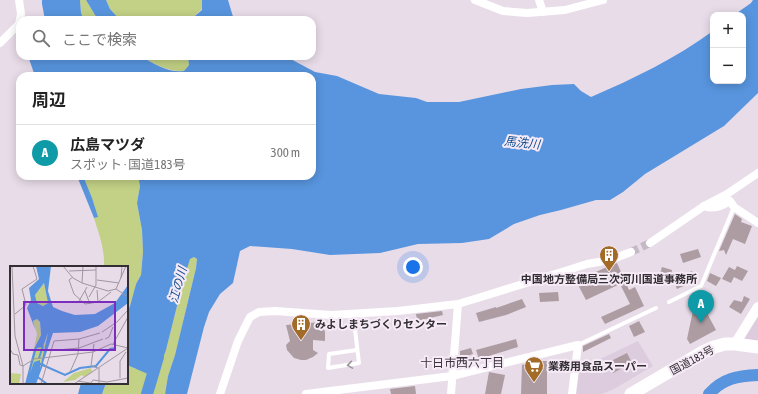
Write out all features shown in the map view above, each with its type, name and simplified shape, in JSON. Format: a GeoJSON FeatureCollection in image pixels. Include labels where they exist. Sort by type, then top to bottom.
{"type":"FeatureCollection","features":[{"type":"Feature","properties":{"kind":"highway","name":"国道183号"},"geometry":{"type":"LineString","coordinates":[[631,394],[714,347],[725,344],[735,344],[758,348]]}},
{"type":"Feature","properties":{"kind":"street"},"geometry":{"type":"LineString","coordinates":[[19,0],[21,16]]}},
{"type":"Feature","properties":{"kind":"street"},"geometry":{"type":"LineString","coordinates":[[475,0],[503,11],[527,12],[565,10],[603,0]]}},
{"type":"Feature","properties":{"kind":"street"},"geometry":{"type":"LineString","coordinates":[[539,0],[544,12]]}},
{"type":"Feature","properties":{"kind":"street"},"geometry":{"type":"LineString","coordinates":[[0,43],[16,27]]}},
{"type":"Feature","properties":{"kind":"street"},"geometry":{"type":"LineString","coordinates":[[650,243],[704,206],[726,194],[758,173]]}},
{"type":"Feature","properties":{"kind":"street"},"geometry":{"type":"LineString","coordinates":[[704,206],[716,208],[730,202],[734,208],[758,223]]}},
{"type":"Feature","properties":{"kind":"street"},"geometry":{"type":"LineString","coordinates":[[220,394],[238,341],[250,317],[258,312],[274,311],[331,315],[398,311],[458,304],[587,264],[610,260],[631,252]]}},
{"type":"Feature","properties":{"kind":"street"},"geometry":{"type":"LineString","coordinates":[[451,394],[458,304]]}},
{"type":"Feature","properties":{"kind":"street"},"geometry":{"type":"LineString","coordinates":[[735,344],[758,307]]}},
{"type":"Feature","properties":{"kind":"street"},"geometry":{"type":"LineString","coordinates":[[306,394],[452,376],[578,345],[572,394]]}},
{"type":"Feature","properties":{"kind":"lane"},"geometry":{"type":"LineString","coordinates":[[669,302],[701,286],[734,208]]}},
{"type":"Feature","properties":{"kind":"lane"},"geometry":{"type":"LineString","coordinates":[[578,345],[656,308]]}},
{"type":"Feature","properties":{"kind":"lane"},"geometry":{"type":"LineString","coordinates":[[352,313],[359,363],[328,368],[329,354],[357,350]]}},
{"type":"Feature","properties":{"kind":"shaded area"},"geometry":{"type":"Polygon","coordinates":[[[758,308],[758,348],[739,340],[758,308]]]}},
{"type":"Feature","properties":{"kind":"shaded area"},"geometry":{"type":"Polygon","coordinates":[[[638,341],[653,366],[614,389],[602,394],[572,394],[575,371],[638,341]]]}},
{"type":"Feature","properties":{"kind":"green space"},"geometry":{"type":"Polygon","coordinates":[[[80,0],[86,0],[96,16],[82,16],[80,0]]]}},
{"type":"Feature","properties":{"kind":"green space"},"geometry":{"type":"Polygon","coordinates":[[[106,0],[202,0],[202,9],[194,16],[116,16],[110,9],[106,0]]]}},
{"type":"Feature","properties":{"kind":"green space"},"geometry":{"type":"Polygon","coordinates":[[[148,60],[188,60],[189,65],[184,71],[178,71],[156,65],[148,60]]]}},
{"type":"Feature","properties":{"kind":"green space"},"geometry":{"type":"Polygon","coordinates":[[[84,180],[139,180],[140,186],[137,203],[142,230],[143,252],[141,275],[136,284],[128,311],[128,266],[104,266],[103,248],[94,218],[97,217],[84,180]]]}},
{"type":"Feature","properties":{"kind":"green space"},"geometry":{"type":"Polygon","coordinates":[[[194,257],[197,259],[196,268],[175,355],[168,376],[165,394],[102,394],[106,384],[128,384],[128,365],[136,369],[166,350],[190,258],[194,257]]]}},
{"type":"Feature","properties":{"kind":"water"},"geometry":{"type":"Polygon","coordinates":[[[42,0],[80,0],[82,16],[44,16],[42,0]]]}},
{"type":"Feature","properties":{"kind":"water"},"geometry":{"type":"Polygon","coordinates":[[[86,0],[106,0],[110,9],[116,16],[96,16],[86,0]]]}},
{"type":"Feature","properties":{"kind":"water"},"geometry":{"type":"Polygon","coordinates":[[[202,0],[228,0],[233,16],[195,16],[202,10],[202,0]]]}},
{"type":"Feature","properties":{"kind":"water","name":"馬洗川"},"geometry":{"type":"Polygon","coordinates":[[[753,0],[758,0],[758,93],[724,126],[645,174],[623,192],[610,200],[596,200],[540,215],[514,224],[489,239],[462,243],[418,244],[380,253],[330,255],[292,249],[250,246],[240,251],[233,283],[220,294],[209,312],[187,394],[165,394],[168,376],[175,355],[196,268],[197,259],[194,257],[190,259],[166,350],[158,371],[148,374],[128,365],[128,311],[136,284],[141,275],[143,252],[142,230],[137,203],[140,186],[139,180],[316,180],[316,72],[337,76],[379,94],[416,98],[427,102],[459,102],[521,89],[574,84],[581,91],[591,97],[654,67],[710,33],[710,84],[746,84],[746,12],[738,12],[753,0]]]}},
{"type":"Feature","properties":{"kind":"water"},"geometry":{"type":"Polygon","coordinates":[[[29,60],[148,60],[172,71],[184,71],[189,65],[188,60],[292,60],[315,72],[34,72],[29,60]]]}},
{"type":"Feature","properties":{"kind":"water"},"geometry":{"type":"Polygon","coordinates":[[[79,180],[85,180],[92,198],[98,217],[94,218],[79,180]]]}},
{"type":"Feature","properties":{"kind":"water"},"geometry":{"type":"Polygon","coordinates":[[[81,384],[106,384],[102,394],[78,394],[81,384]]]}},
{"type":"Feature","properties":{"kind":"building"},"geometry":{"type":"Polygon","coordinates":[[[735,214],[742,219],[741,222],[752,226],[745,244],[733,239],[726,255],[724,250],[719,251],[735,214]]]}},
{"type":"Feature","properties":{"kind":"building"},"geometry":{"type":"Polygon","coordinates":[[[698,249],[701,257],[683,263],[680,254],[698,249]]]}},
{"type":"Feature","properties":{"kind":"building","name":"中国地方整備局三次河川国道事務所"},"geometry":{"type":"Polygon","coordinates":[[[617,263],[629,290],[635,287],[644,306],[605,324],[601,317],[630,304],[620,284],[586,300],[576,281],[617,263]]]}},
{"type":"Feature","properties":{"kind":"building"},"geometry":{"type":"Polygon","coordinates":[[[737,266],[748,271],[742,281],[734,277],[731,283],[722,279],[729,267],[735,270],[737,266]]]}},
{"type":"Feature","properties":{"kind":"building"},"geometry":{"type":"Polygon","coordinates":[[[662,267],[672,270],[670,280],[659,277],[662,267]]]}},
{"type":"Feature","properties":{"kind":"building"},"geometry":{"type":"Polygon","coordinates":[[[692,271],[695,281],[677,289],[673,280],[692,271]]]}},
{"type":"Feature","properties":{"kind":"building"},"geometry":{"type":"Polygon","coordinates":[[[710,273],[721,278],[716,286],[707,281],[710,273]]]}},
{"type":"Feature","properties":{"kind":"building"},"geometry":{"type":"Polygon","coordinates":[[[700,291],[712,294],[708,315],[716,330],[690,344],[687,339],[697,292],[700,291]]]}},
{"type":"Feature","properties":{"kind":"building"},"geometry":{"type":"Polygon","coordinates":[[[558,292],[559,301],[540,302],[539,293],[558,292]]]}},
{"type":"Feature","properties":{"kind":"building"},"geometry":{"type":"Polygon","coordinates":[[[744,296],[750,299],[741,314],[729,307],[734,300],[742,302],[744,296]]]}},
{"type":"Feature","properties":{"kind":"building"},"geometry":{"type":"Polygon","coordinates":[[[522,299],[526,307],[506,315],[479,322],[476,313],[522,299]]]}},
{"type":"Feature","properties":{"kind":"building"},"geometry":{"type":"Polygon","coordinates":[[[442,311],[443,315],[417,321],[416,314],[442,311]]]}},
{"type":"Feature","properties":{"kind":"building"},"geometry":{"type":"Polygon","coordinates":[[[639,321],[645,332],[634,337],[629,326],[639,321]]]}},
{"type":"Feature","properties":{"kind":"building","name":"みよしまちづくりセンター"},"geometry":{"type":"Polygon","coordinates":[[[321,322],[325,332],[325,341],[313,340],[313,350],[318,353],[306,360],[294,358],[287,350],[286,345],[290,341],[286,325],[321,322]]]}},
{"type":"Feature","properties":{"kind":"building"},"geometry":{"type":"Polygon","coordinates":[[[609,334],[611,338],[583,352],[583,346],[609,334]]]}},
{"type":"Feature","properties":{"kind":"building"},"geometry":{"type":"Polygon","coordinates":[[[516,339],[518,347],[479,359],[476,350],[516,339]]]}},
{"type":"Feature","properties":{"kind":"building"},"geometry":{"type":"Polygon","coordinates":[[[471,348],[473,354],[461,358],[460,351],[471,348]]]}},
{"type":"Feature","properties":{"kind":"building"},"geometry":{"type":"Polygon","coordinates":[[[627,353],[632,363],[613,373],[607,363],[627,353]]]}},
{"type":"Feature","properties":{"kind":"building"},"geometry":{"type":"Polygon","coordinates":[[[536,361],[547,361],[547,394],[521,394],[522,365],[536,361]]]}},
{"type":"Feature","properties":{"kind":"building"},"geometry":{"type":"Polygon","coordinates":[[[489,372],[505,375],[501,394],[485,394],[489,372]]]}},
{"type":"Feature","properties":{"kind":"building"},"geometry":{"type":"Polygon","coordinates":[[[415,386],[416,394],[391,394],[390,389],[415,386]]]}},
{"type":"Feature","properties":{"kind":"waterway","name":"江の川"},"geometry":{"type":"LineString","coordinates":[[147,394],[158,357]]}},
{"type":"Feature","properties":{"kind":"waterway"},"geometry":{"type":"LineString","coordinates":[[709,394],[725,381],[737,377],[758,375]]}},
{"type":"Feature","properties":{"kind":"tunnel"},"geometry":{"type":"LineString","coordinates":[[631,252],[650,243]]}},
{"type":"Feature","properties":{"kind":"place","name":"中国地方整備局三次河川国道事務所"},"geometry":{"type":"Point","coordinates":[609,272]}},
{"type":"Feature","properties":{"kind":"place","name":"広島マツダ"},"geometry":{"type":"Point","coordinates":[701,323]}},
{"type":"Feature","properties":{"kind":"place","name":"みよしまちづくりセンター"},"geometry":{"type":"Point","coordinates":[301,341]}},
{"type":"Feature","properties":{"kind":"place","name":"業務用食品スーパー"},"geometry":{"type":"Point","coordinates":[534,383]}},
{"type":"Feature","properties":{"kind":"district","name":"十日市西六丁目"},"geometry":{"type":"Point","coordinates":[462,363]}}]}
